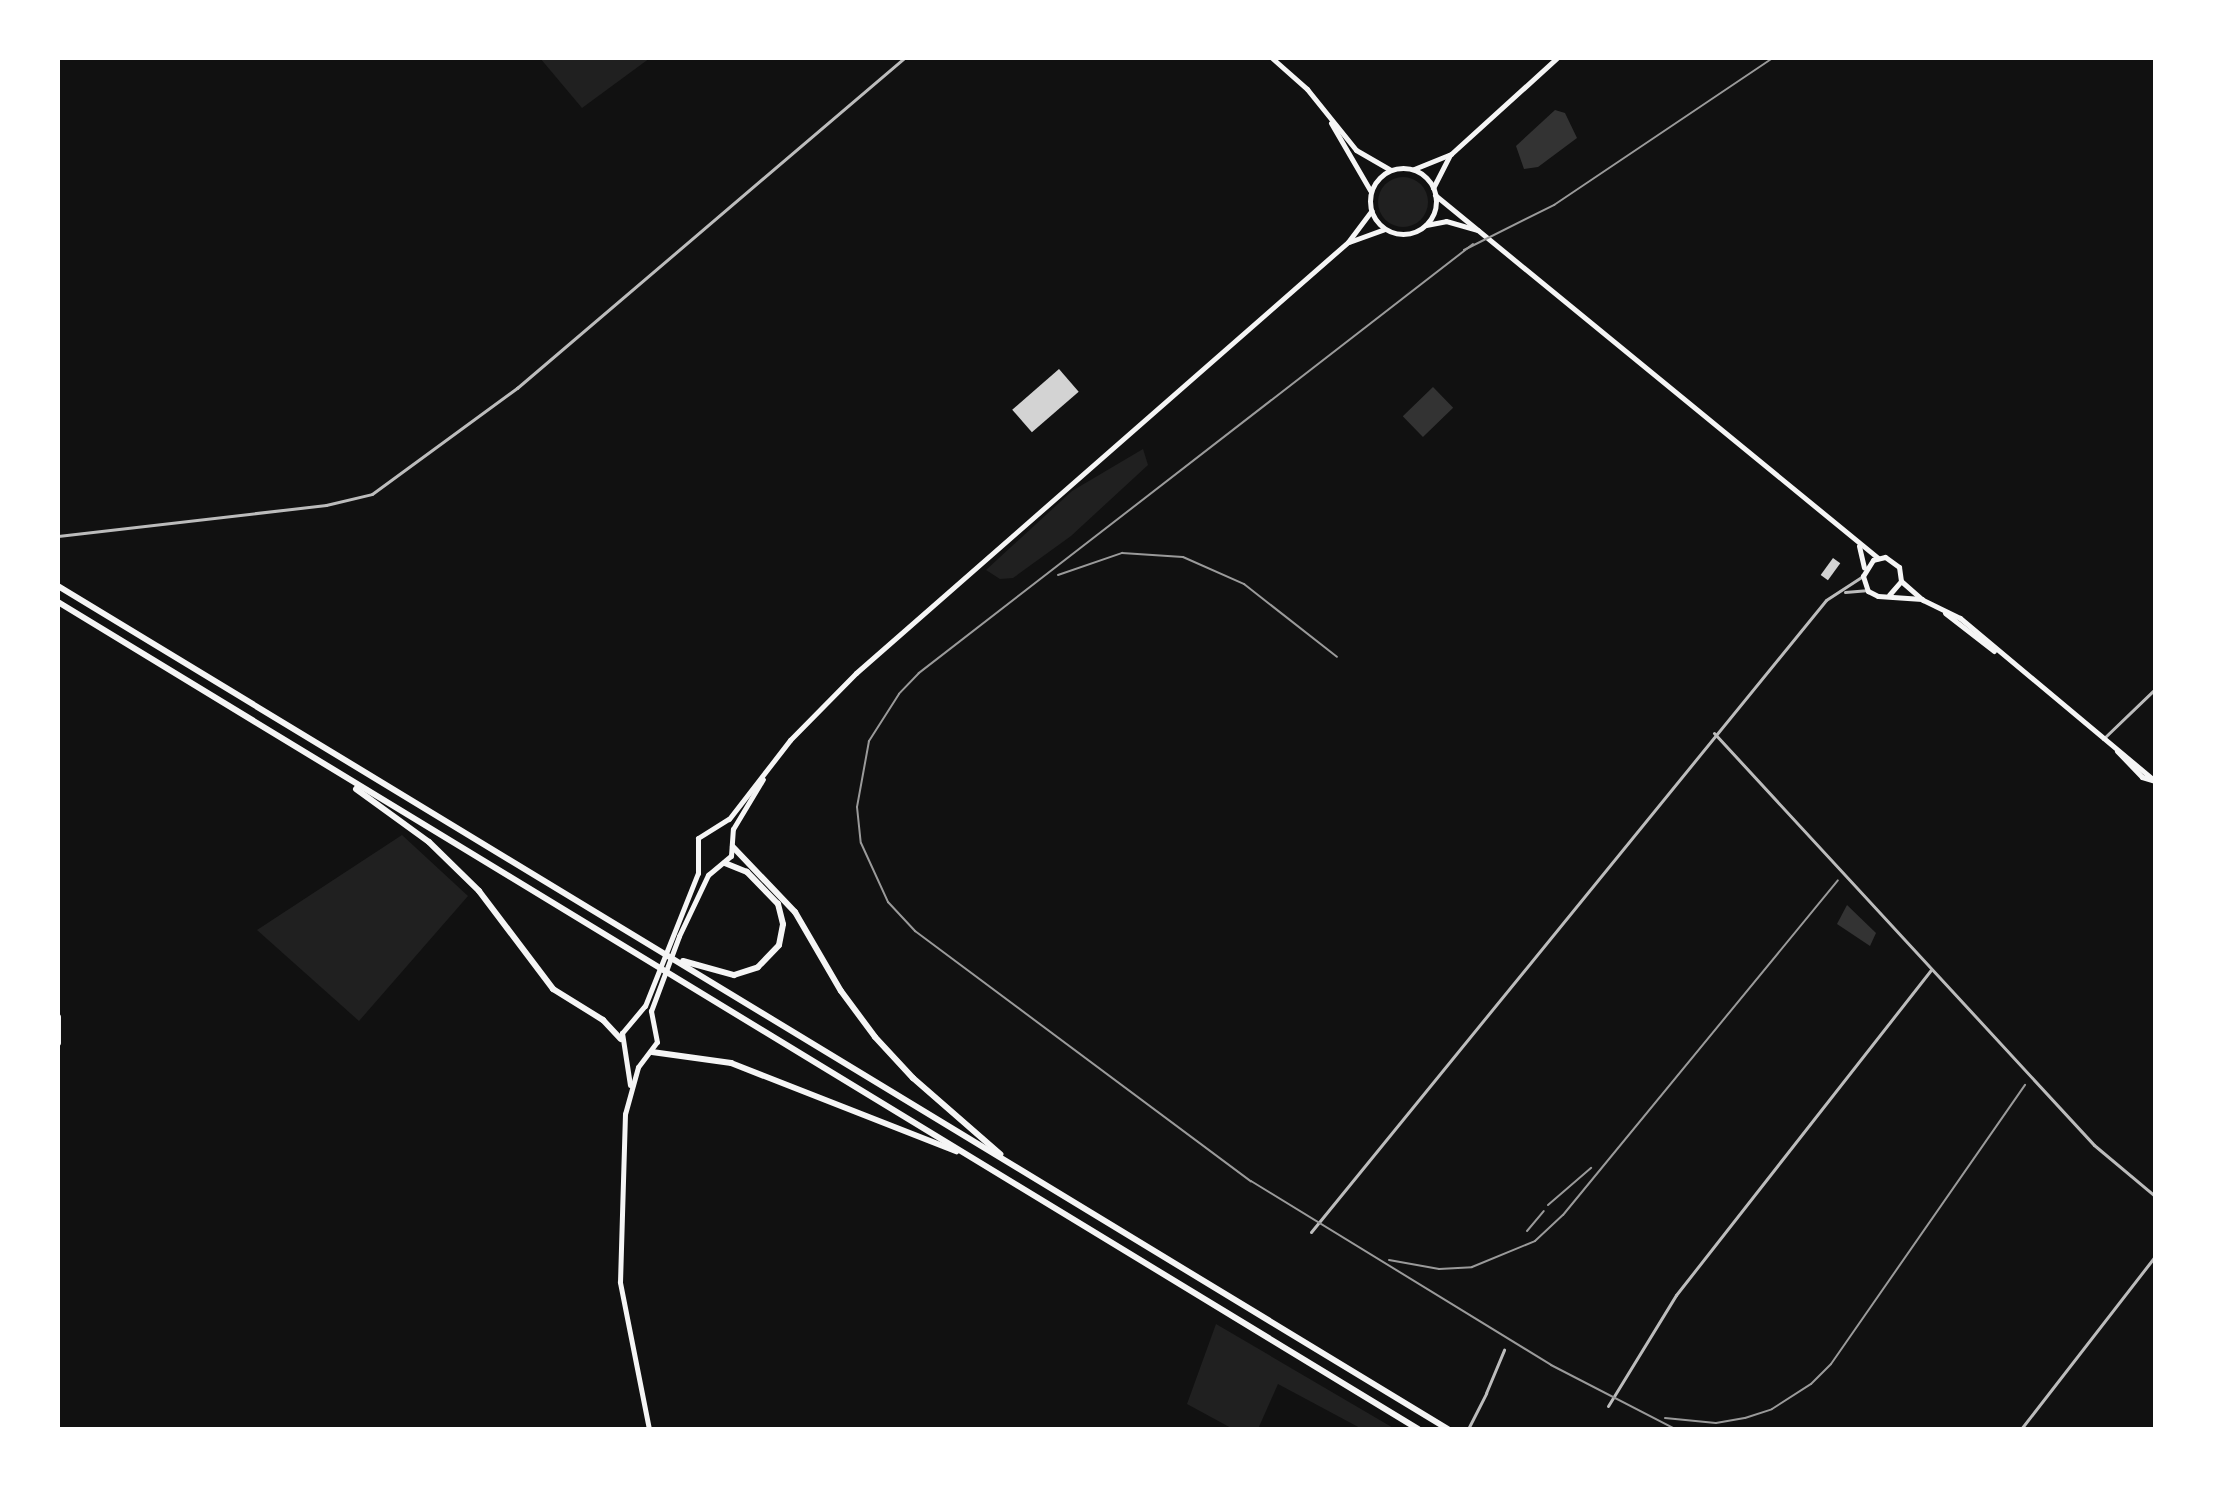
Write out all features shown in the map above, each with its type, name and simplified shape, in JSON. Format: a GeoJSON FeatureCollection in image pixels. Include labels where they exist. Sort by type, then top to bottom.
{"type":"FeatureCollection","features":[{"type":"Feature","properties":{"kind":"highway"},"geometry":{"type":"LineString","coordinates":[[58,586],[1448,1429]]}},
{"type":"Feature","properties":{"kind":"highway"},"geometry":{"type":"LineString","coordinates":[[58,602],[1418,1429]]}},
{"type":"Feature","properties":{"kind":"highway"},"geometry":{"type":"LineString","coordinates":[[323,765],[429,842],[479,891],[553,989],[603,1020],[621,1039]]}},
{"type":"Feature","properties":{"kind":"highway"},"geometry":{"type":"LineString","coordinates":[[732,844],[795,912],[841,991],[883,1047],[1014,1166]]}},
{"type":"Feature","properties":{"kind":"highway"},"geometry":{"type":"LineString","coordinates":[[655,948],[720,974],[745,972],[769,960],[782,937],[778,904],[747,872],[725,863]]}},
{"type":"Feature","properties":{"kind":"highway"},"geometry":{"type":"LineString","coordinates":[[58,1017],[58,1043]]}},
{"type":"Feature","properties":{"kind":"highway"},"geometry":{"type":"LineString","coordinates":[[652,1052],[731,1063],[967,1155]]}},
{"type":"Feature","properties":{"kind":"main road"},"geometry":{"type":"LineString","coordinates":[[649,1429],[629,1346],[619,1258],[621,1152],[630,1085],[621,1039],[635,1021],[698,873],[698,838],[715,829],[768,771],[790,740],[863,667],[1348,242],[1371,211],[1371,192],[1329,119],[1307,89],[1272,58]]}},
{"type":"Feature","properties":{"kind":"main road"},"geometry":{"type":"LineString","coordinates":[[1329,119],[1368,160],[1391,170],[1413,170],[1451,154],[1557,58]]}},
{"type":"Feature","properties":{"kind":"main road"},"geometry":{"type":"LineString","coordinates":[[1433,188],[1451,154]]}},
{"type":"Feature","properties":{"kind":"main road"},"geometry":{"type":"LineString","coordinates":[[1371,192],[1391,170]]}},
{"type":"Feature","properties":{"kind":"main road"},"geometry":{"type":"LineString","coordinates":[[1413,170],[1433,188],[1435,195],[1425,225]]}},
{"type":"Feature","properties":{"kind":"main road"},"geometry":{"type":"LineString","coordinates":[[1435,195],[1842,524],[1859,545],[1878,558],[1896,563],[1901,581],[1923,600],[1940,609],[1978,643],[1998,653],[2117,750],[2142,777],[2155,781]]}},
{"type":"Feature","properties":{"kind":"main road"},"geometry":{"type":"LineString","coordinates":[[1371,211],[1385,229]]}},
{"type":"Feature","properties":{"kind":"main road"},"geometry":{"type":"LineString","coordinates":[[1348,242],[1385,229],[1406,234],[1425,225],[1446,221],[1481,231]]}},
{"type":"Feature","properties":{"kind":"main road"},"geometry":{"type":"LineString","coordinates":[[1859,545],[1868,591],[1923,600]]}},
{"type":"Feature","properties":{"kind":"main road"},"geometry":{"type":"LineString","coordinates":[[1865,568],[1878,558]]}},
{"type":"Feature","properties":{"kind":"main road"},"geometry":{"type":"LineString","coordinates":[[1889,595],[1901,581]]}},
{"type":"Feature","properties":{"kind":"main road"},"geometry":{"type":"LineString","coordinates":[[630,1085],[644,1056],[652,1052],[657,1042],[652,1027],[657,990],[679,936],[715,867],[725,863],[768,771]]}},
{"type":"Feature","properties":{"kind":"main road"},"geometry":{"type":"LineString","coordinates":[[715,829],[732,844]]}},
{"type":"Feature","properties":{"kind":"main road"},"geometry":{"type":"LineString","coordinates":[[697,857],[715,867]]}},
{"type":"Feature","properties":{"kind":"main road"},"geometry":{"type":"LineString","coordinates":[[635,1021],[652,1027]]}},
{"type":"Feature","properties":{"kind":"main road"},"geometry":{"type":"LineString","coordinates":[[625,1050],[644,1056]]}},
{"type":"Feature","properties":{"kind":"street"},"geometry":{"type":"LineString","coordinates":[[58,536],[326,505],[372,494],[517,388],[904,58]]}},
{"type":"Feature","properties":{"kind":"street"},"geometry":{"type":"LineString","coordinates":[[1311,1232],[1714,733],[1826,600],[1842,593],[1863,576]]}},
{"type":"Feature","properties":{"kind":"street"},"geometry":{"type":"LineString","coordinates":[[1842,593],[1868,591]]}},
{"type":"Feature","properties":{"kind":"street"},"geometry":{"type":"LineString","coordinates":[[2103,739],[2155,689]]}},
{"type":"Feature","properties":{"kind":"street"},"geometry":{"type":"LineString","coordinates":[[1714,733],[2094,1145],[2155,1196]]}},
{"type":"Feature","properties":{"kind":"street"},"geometry":{"type":"LineString","coordinates":[[1608,1406],[1676,1295],[1931,970]]}},
{"type":"Feature","properties":{"kind":"street"},"geometry":{"type":"LineString","coordinates":[[2021,1429],[2155,1256]]}},
{"type":"Feature","properties":{"kind":"street"},"geometry":{"type":"LineString","coordinates":[[1469,1427],[1504,1350]]}},
{"type":"Feature","properties":{"kind":"shaded area"},"geometry":{"type":"Polygon","coordinates":[[[540,58],[650,58],[582,108],[540,58]]]}},
{"type":"Feature","properties":{"kind":"shaded area"},"geometry":{"type":"Polygon","coordinates":[[[1555,110],[1565,113],[1577,138],[1538,167],[1524,169],[1516,146],[1555,110]]]}},
{"type":"Feature","properties":{"kind":"shaded area"},"geometry":{"type":"Polygon","coordinates":[[[1393,178],[1413,178],[1427,192],[1427,212],[1413,226],[1393,226],[1379,212],[1379,192],[1393,178]]]}},
{"type":"Feature","properties":{"kind":"shaded area"},"geometry":{"type":"Polygon","coordinates":[[[1433,387],[1453,408],[1423,437],[1403,416],[1433,387]]]}},
{"type":"Feature","properties":{"kind":"shaded area"},"geometry":{"type":"Polygon","coordinates":[[[1143,449],[1148,465],[1071,536],[1013,578],[1000,579],[986,570],[1072,491],[1143,449]]]}},
{"type":"Feature","properties":{"kind":"shaded area"},"geometry":{"type":"Polygon","coordinates":[[[402,835],[468,896],[359,1021],[257,930],[402,835]]]}},
{"type":"Feature","properties":{"kind":"shaded area"},"geometry":{"type":"Polygon","coordinates":[[[1847,905],[1876,933],[1870,946],[1837,924],[1847,905]]]}},
{"type":"Feature","properties":{"kind":"shaded area"},"geometry":{"type":"Polygon","coordinates":[[[1216,1324],[1395,1429],[1362,1429],[1278,1384],[1258,1429],[1233,1429],[1187,1404],[1216,1324]]]}},
{"type":"Feature","properties":{"kind":"building"},"geometry":{"type":"Polygon","coordinates":[[[1059,369],[1079,392],[1032,432],[1012,410],[1059,369]]]}},
{"type":"Feature","properties":{"kind":"building"},"geometry":{"type":"Polygon","coordinates":[[[1833,558],[1840,563],[1828,580],[1821,575],[1833,558]]]}},
{"type":"Feature","properties":{"kind":"railway"},"geometry":{"type":"LineString","coordinates":[[1464,250],[1554,205],[1773,58]]}},
{"type":"Feature","properties":{"kind":"railway"},"geometry":{"type":"LineString","coordinates":[[1473,244],[919,673],[899,694],[869,741],[857,807],[861,843],[888,902],[915,931],[1251,1181],[1551,1365],[1675,1429]]}},
{"type":"Feature","properties":{"kind":"railway"},"geometry":{"type":"LineString","coordinates":[[1058,575],[1122,553],[1183,557],[1244,584],[1337,657]]}},
{"type":"Feature","properties":{"kind":"railway"},"geometry":{"type":"LineString","coordinates":[[1389,1260],[1439,1269],[1472,1267],[1535,1241],[1563,1215],[1838,880]]}},
{"type":"Feature","properties":{"kind":"railway"},"geometry":{"type":"LineString","coordinates":[[1665,1418],[1716,1423],[1745,1418],[1772,1409],[1811,1384],[1831,1364],[2025,1085]]}},
{"type":"Feature","properties":{"kind":"railway"},"geometry":{"type":"LineString","coordinates":[[1548,1205],[1591,1168]]}},
{"type":"Feature","properties":{"kind":"railway"},"geometry":{"type":"LineString","coordinates":[[1527,1231],[1544,1211]]}}]}
